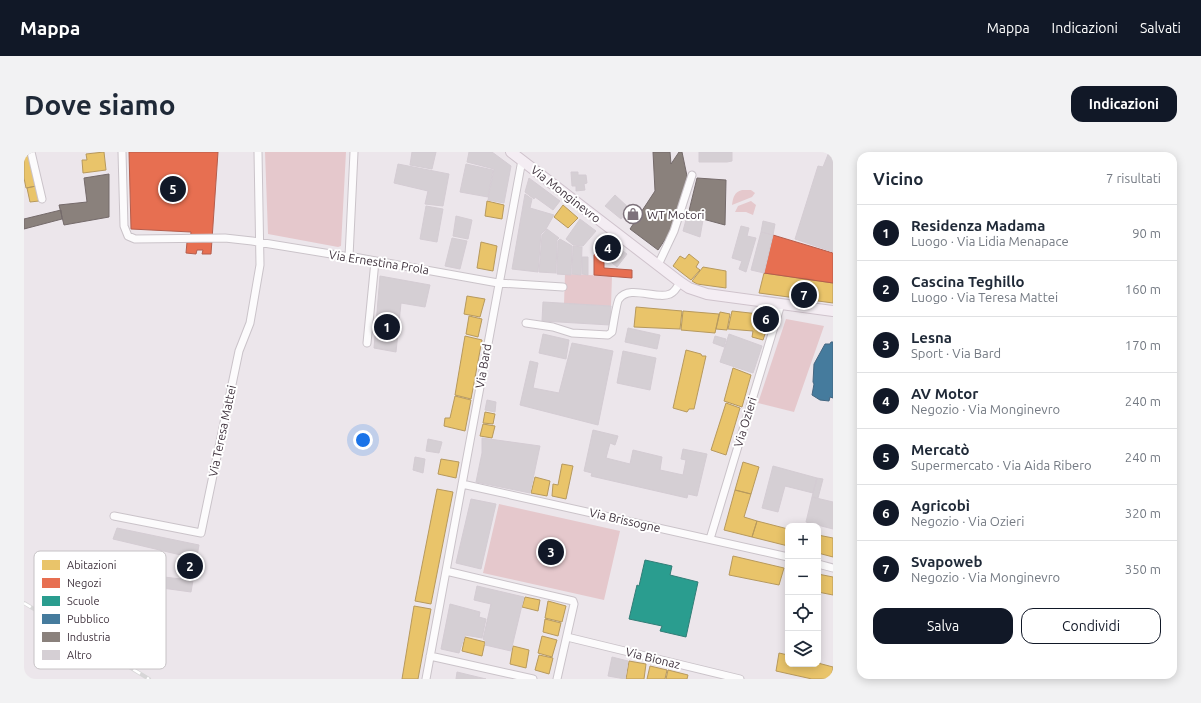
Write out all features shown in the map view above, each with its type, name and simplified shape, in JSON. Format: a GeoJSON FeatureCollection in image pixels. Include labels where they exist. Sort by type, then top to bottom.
{"type":"FeatureCollection","features":[{"type":"Feature","properties":{"kind":"street"},"geometry":{"type":"LineString","coordinates":[[31,152],[42,199]]}},
{"type":"Feature","properties":{"kind":"street"},"geometry":{"type":"LineString","coordinates":[[122,152],[124,226],[128,236],[135,239],[212,238],[260,243]]}},
{"type":"Feature","properties":{"kind":"street","name":"Via Teresa Mattei"},"geometry":{"type":"LineString","coordinates":[[114,516],[201,533],[238,351],[250,323],[260,265],[258,152]]}},
{"type":"Feature","properties":{"kind":"street"},"geometry":{"type":"LineString","coordinates":[[349,257],[354,152]]}},
{"type":"Feature","properties":{"kind":"street","name":"Via Monginevro"},"geometry":{"type":"LineString","coordinates":[[511,152],[680,282],[690,288],[707,294],[833,311]]}},
{"type":"Feature","properties":{"kind":"street","name":"Via Bard"},"geometry":{"type":"LineString","coordinates":[[426,679],[498,283],[522,160]]}},
{"type":"Feature","properties":{"kind":"street"},"geometry":{"type":"LineString","coordinates":[[658,265],[674,231],[692,175]]}},
{"type":"Feature","properties":{"kind":"street","name":"Via Ernestina Prola"},"geometry":{"type":"LineString","coordinates":[[260,243],[375,260],[498,283],[563,287]]}},
{"type":"Feature","properties":{"kind":"street"},"geometry":{"type":"LineString","coordinates":[[367,343],[375,260]]}},
{"type":"Feature","properties":{"kind":"street"},"geometry":{"type":"LineString","coordinates":[[526,323],[553,327],[572,333],[608,335],[612,332],[617,312],[618,300],[622,294],[632,292],[666,295],[674,291],[680,282]]}},
{"type":"Feature","properties":{"kind":"street","name":"Via Ozieri"},"geometry":{"type":"LineString","coordinates":[[710,539],[781,304]]}},
{"type":"Feature","properties":{"kind":"street","name":"Via Brissogne"},"geometry":{"type":"LineString","coordinates":[[462,484],[785,556]]}},
{"type":"Feature","properties":{"kind":"street"},"geometry":{"type":"LineString","coordinates":[[821,565],[833,568]]}},
{"type":"Feature","properties":{"kind":"street"},"geometry":{"type":"LineString","coordinates":[[446,571],[573,601],[574,604],[557,679]]}},
{"type":"Feature","properties":{"kind":"street","name":"Via Bionaz"},"geometry":{"type":"LineString","coordinates":[[567,637],[740,679]]}},
{"type":"Feature","properties":{"kind":"street"},"geometry":{"type":"LineString","coordinates":[[430,656],[533,679]]}},
{"type":"Feature","properties":{"kind":"shaded area"},"geometry":{"type":"Polygon","coordinates":[[[265,152],[346,152],[341,246],[338,247],[268,234],[265,152]]]}},
{"type":"Feature","properties":{"kind":"shaded area"},"geometry":{"type":"Polygon","coordinates":[[[751,190],[755,193],[752,197],[732,205],[733,198],[739,191],[751,190]]]}},
{"type":"Feature","properties":{"kind":"shaded area"},"geometry":{"type":"Polygon","coordinates":[[[751,201],[756,205],[753,215],[746,212],[735,212],[738,206],[751,201]]]}},
{"type":"Feature","properties":{"kind":"shaded area"},"geometry":{"type":"Polygon","coordinates":[[[565,274],[612,276],[611,306],[564,304],[565,274]]]}},
{"type":"Feature","properties":{"kind":"shaded area"},"geometry":{"type":"Polygon","coordinates":[[[786,319],[824,326],[794,412],[758,403],[786,319]]]}},
{"type":"Feature","properties":{"kind":"shaded area"},"geometry":{"type":"Polygon","coordinates":[[[499,504],[620,531],[604,600],[483,573],[499,504]]]}},
{"type":"Feature","properties":{"kind":"building: Abitazioni"},"geometry":{"type":"Polygon","coordinates":[[[104,152],[106,170],[83,173],[82,160],[87,160],[86,154],[104,152]]]}},
{"type":"Feature","properties":{"kind":"building: Abitazioni"},"geometry":{"type":"Polygon","coordinates":[[[29,155],[36,186],[26,188],[24,178],[24,156],[29,155]]]}},
{"type":"Feature","properties":{"kind":"building: Abitazioni"},"geometry":{"type":"Polygon","coordinates":[[[36,186],[39,201],[30,202],[27,188],[36,186]]]}},
{"type":"Feature","properties":{"kind":"building: Abitazioni"},"geometry":{"type":"Polygon","coordinates":[[[487,201],[504,205],[502,219],[485,216],[487,201]]]}},
{"type":"Feature","properties":{"kind":"building: Abitazioni"},"geometry":{"type":"Polygon","coordinates":[[[563,205],[578,218],[568,228],[554,217],[563,205]]]}},
{"type":"Feature","properties":{"kind":"building: Abitazioni"},"geometry":{"type":"Polygon","coordinates":[[[481,242],[497,246],[493,271],[477,268],[481,242]]]}},
{"type":"Feature","properties":{"kind":"building: Abitazioni"},"geometry":{"type":"Polygon","coordinates":[[[689,254],[699,262],[696,267],[700,270],[691,280],[673,266],[680,256],[685,259],[689,254]]]}},
{"type":"Feature","properties":{"kind":"building: Abitazioni"},"geometry":{"type":"Polygon","coordinates":[[[703,267],[726,271],[726,288],[697,284],[692,281],[703,267]]]}},
{"type":"Feature","properties":{"kind":"building: Abitazioni"},"geometry":{"type":"Polygon","coordinates":[[[764,273],[833,283],[833,303],[759,293],[764,273]]]}},
{"type":"Feature","properties":{"kind":"building: Abitazioni"},"geometry":{"type":"Polygon","coordinates":[[[467,296],[485,299],[480,317],[464,314],[467,296]]]}},
{"type":"Feature","properties":{"kind":"building: Abitazioni"},"geometry":{"type":"Polygon","coordinates":[[[636,307],[682,311],[680,329],[634,327],[636,307]]]}},
{"type":"Feature","properties":{"kind":"building: Abitazioni"},"geometry":{"type":"Polygon","coordinates":[[[683,311],[719,314],[715,333],[681,330],[683,311]]]}},
{"type":"Feature","properties":{"kind":"building: Abitazioni"},"geometry":{"type":"Polygon","coordinates":[[[732,311],[768,315],[770,319],[763,340],[752,337],[753,331],[728,329],[732,311]]]}},
{"type":"Feature","properties":{"kind":"building: Abitazioni"},"geometry":{"type":"Polygon","coordinates":[[[720,312],[730,314],[727,330],[716,329],[720,312]]]}},
{"type":"Feature","properties":{"kind":"building: Abitazioni"},"geometry":{"type":"Polygon","coordinates":[[[469,316],[482,319],[478,337],[466,334],[469,316]]]}},
{"type":"Feature","properties":{"kind":"building: Abitazioni"},"geometry":{"type":"Polygon","coordinates":[[[465,336],[482,340],[471,399],[455,395],[465,336]]]}},
{"type":"Feature","properties":{"kind":"building: Abitazioni"},"geometry":{"type":"Polygon","coordinates":[[[686,350],[706,356],[694,409],[689,409],[687,412],[673,408],[686,350]]]}},
{"type":"Feature","properties":{"kind":"building: Abitazioni"},"geometry":{"type":"Polygon","coordinates":[[[733,368],[751,375],[742,407],[724,401],[733,368]]]}},
{"type":"Feature","properties":{"kind":"building: Abitazioni"},"geometry":{"type":"Polygon","coordinates":[[[455,396],[471,400],[465,431],[444,426],[445,418],[450,418],[455,396]]]}},
{"type":"Feature","properties":{"kind":"building: Abitazioni"},"geometry":{"type":"Polygon","coordinates":[[[726,403],[740,408],[726,455],[711,450],[726,403]]]}},
{"type":"Feature","properties":{"kind":"building: Abitazioni"},"geometry":{"type":"Polygon","coordinates":[[[485,412],[495,414],[493,424],[483,423],[485,412]]]}},
{"type":"Feature","properties":{"kind":"building: Abitazioni"},"geometry":{"type":"Polygon","coordinates":[[[483,424],[495,426],[492,438],[480,436],[483,424]]]}},
{"type":"Feature","properties":{"kind":"building: Abitazioni"},"geometry":{"type":"Polygon","coordinates":[[[441,459],[459,462],[456,478],[438,474],[441,459]]]}},
{"type":"Feature","properties":{"kind":"building: Abitazioni"},"geometry":{"type":"Polygon","coordinates":[[[743,462],[759,467],[751,494],[735,490],[743,462]]]}},
{"type":"Feature","properties":{"kind":"building: Abitazioni"},"geometry":{"type":"Polygon","coordinates":[[[562,464],[573,466],[566,499],[552,496],[553,484],[558,485],[562,464]]]}},
{"type":"Feature","properties":{"kind":"building: Abitazioni"},"geometry":{"type":"Polygon","coordinates":[[[535,477],[550,481],[547,496],[531,493],[535,477]]]}},
{"type":"Feature","properties":{"kind":"building: Abitazioni"},"geometry":{"type":"Polygon","coordinates":[[[437,489],[453,492],[431,604],[415,601],[437,489]]]}},
{"type":"Feature","properties":{"kind":"building: Abitazioni"},"geometry":{"type":"Polygon","coordinates":[[[735,490],[751,494],[744,517],[757,521],[752,537],[724,530],[735,490]]]}},
{"type":"Feature","properties":{"kind":"building: Abitazioni"},"geometry":{"type":"Polygon","coordinates":[[[757,521],[785,528],[785,545],[752,537],[757,521]]]}},
{"type":"Feature","properties":{"kind":"building: Abitazioni"},"geometry":{"type":"Polygon","coordinates":[[[821,536],[833,538],[833,557],[821,554],[821,536]]]}},
{"type":"Feature","properties":{"kind":"building: Abitazioni"},"geometry":{"type":"Polygon","coordinates":[[[733,556],[784,568],[779,585],[729,575],[733,556]]]}},
{"type":"Feature","properties":{"kind":"building: Abitazioni"},"geometry":{"type":"Polygon","coordinates":[[[821,575],[833,577],[833,595],[821,593],[821,575]]]}},
{"type":"Feature","properties":{"kind":"building: Abitazioni"},"geometry":{"type":"Polygon","coordinates":[[[525,597],[540,600],[538,611],[522,607],[525,597]]]}},
{"type":"Feature","properties":{"kind":"building: Abitazioni"},"geometry":{"type":"Polygon","coordinates":[[[548,601],[566,606],[562,622],[545,618],[548,601]]]}},
{"type":"Feature","properties":{"kind":"building: Abitazioni"},"geometry":{"type":"Polygon","coordinates":[[[414,606],[431,609],[418,679],[402,679],[414,606]]]}},
{"type":"Feature","properties":{"kind":"building: Abitazioni"},"geometry":{"type":"Polygon","coordinates":[[[545,619],[561,623],[558,636],[543,632],[545,619]]]}},
{"type":"Feature","properties":{"kind":"building: Abitazioni"},"geometry":{"type":"Polygon","coordinates":[[[542,636],[557,640],[552,657],[538,653],[542,636]]]}},
{"type":"Feature","properties":{"kind":"building: Abitazioni"},"geometry":{"type":"Polygon","coordinates":[[[465,637],[485,642],[482,656],[462,651],[465,637]]]}},
{"type":"Feature","properties":{"kind":"building: Abitazioni"},"geometry":{"type":"Polygon","coordinates":[[[513,646],[529,650],[526,668],[510,664],[513,646]]]}},
{"type":"Feature","properties":{"kind":"building: Abitazioni"},"geometry":{"type":"Polygon","coordinates":[[[779,653],[785,654],[785,667],[821,667],[821,664],[833,667],[831,679],[812,679],[776,671],[779,653]]]}},
{"type":"Feature","properties":{"kind":"building: Abitazioni"},"geometry":{"type":"Polygon","coordinates":[[[539,655],[553,658],[549,674],[535,670],[539,655]]]}},
{"type":"Feature","properties":{"kind":"building: Abitazioni"},"geometry":{"type":"Polygon","coordinates":[[[629,661],[646,664],[644,679],[626,679],[629,661]]]}},
{"type":"Feature","properties":{"kind":"building: Abitazioni"},"geometry":{"type":"Polygon","coordinates":[[[650,666],[667,670],[665,679],[647,679],[650,666]]]}},
{"type":"Feature","properties":{"kind":"building: Abitazioni"},"geometry":{"type":"Polygon","coordinates":[[[668,670],[688,675],[687,679],[666,679],[668,670]]]}},
{"type":"Feature","properties":{"kind":"building: Negozi"},"geometry":{"type":"Polygon","coordinates":[[[129,152],[218,152],[211,254],[202,254],[203,250],[197,250],[196,254],[186,253],[187,242],[190,242],[191,232],[131,229],[129,152]]]}},
{"type":"Feature","properties":{"kind":"building: Negozi"},"geometry":{"type":"Polygon","coordinates":[[[773,235],[833,253],[833,283],[764,273],[773,235]]]}},
{"type":"Feature","properties":{"kind":"building: Negozi"},"geometry":{"type":"Polygon","coordinates":[[[606,239],[615,245],[604,259],[604,268],[632,270],[632,278],[594,275],[594,255],[606,239]]]}},
{"type":"Feature","properties":{"kind":"building: Scuole"},"geometry":{"type":"Polygon","coordinates":[[[645,560],[672,566],[670,575],[698,582],[686,637],[660,631],[662,626],[629,619],[645,560]]]}},
{"type":"Feature","properties":{"kind":"building: Pubblico"},"geometry":{"type":"Polygon","coordinates":[[[833,342],[833,398],[830,397],[829,401],[820,400],[812,395],[814,384],[814,364],[825,344],[830,344],[833,342]]]}},
{"type":"Feature","properties":{"kind":"building: Industria"},"geometry":{"type":"Polygon","coordinates":[[[653,152],[670,152],[671,164],[679,152],[682,152],[687,176],[675,225],[658,250],[630,229],[655,191],[653,152]]]}},
{"type":"Feature","properties":{"kind":"building: Industria"},"geometry":{"type":"Polygon","coordinates":[[[109,174],[109,217],[64,225],[59,205],[87,202],[84,178],[109,174]]]}},
{"type":"Feature","properties":{"kind":"building: Industria"},"geometry":{"type":"Polygon","coordinates":[[[697,178],[726,180],[725,225],[688,215],[697,178]]]}},
{"type":"Feature","properties":{"kind":"building: Industria"},"geometry":{"type":"Polygon","coordinates":[[[61,210],[62,219],[24,229],[24,219],[61,210]]]}},
{"type":"Feature","properties":{"kind":"building: Altro"},"geometry":{"type":"Polygon","coordinates":[[[412,152],[436,152],[432,169],[410,165],[412,152]]]}},
{"type":"Feature","properties":{"kind":"building: Altro"},"geometry":{"type":"Polygon","coordinates":[[[469,152],[492,152],[511,166],[504,203],[488,200],[494,169],[467,162],[469,152]]]}},
{"type":"Feature","properties":{"kind":"building: Altro"},"geometry":{"type":"Polygon","coordinates":[[[699,152],[732,152],[732,161],[699,162],[699,152]]]}},
{"type":"Feature","properties":{"kind":"building: Altro"},"geometry":{"type":"Polygon","coordinates":[[[829,152],[833,152],[833,252],[795,239],[818,166],[823,167],[829,152]]]}},
{"type":"Feature","properties":{"kind":"building: Altro"},"geometry":{"type":"Polygon","coordinates":[[[398,164],[449,174],[443,206],[425,204],[428,191],[394,183],[398,164]]]}},
{"type":"Feature","properties":{"kind":"building: Altro"},"geometry":{"type":"Polygon","coordinates":[[[466,164],[493,170],[488,197],[460,192],[466,164]]]}},
{"type":"Feature","properties":{"kind":"building: Altro"},"geometry":{"type":"Polygon","coordinates":[[[571,172],[578,172],[578,175],[586,175],[587,183],[584,184],[585,190],[576,191],[576,186],[572,186],[571,172]]]}},
{"type":"Feature","properties":{"kind":"building: Altro"},"geometry":{"type":"Polygon","coordinates":[[[529,178],[560,201],[553,210],[535,197],[534,199],[525,192],[529,178]]]}},
{"type":"Feature","properties":{"kind":"building: Altro"},"geometry":{"type":"Polygon","coordinates":[[[525,194],[532,199],[530,208],[554,215],[546,229],[541,234],[538,272],[512,269],[525,194]]]}},
{"type":"Feature","properties":{"kind":"building: Altro"},"geometry":{"type":"Polygon","coordinates":[[[615,195],[629,208],[621,219],[605,206],[615,195]]]}},
{"type":"Feature","properties":{"kind":"building: Altro"},"geometry":{"type":"Polygon","coordinates":[[[426,206],[443,209],[437,242],[420,239],[426,206]]]}},
{"type":"Feature","properties":{"kind":"building: Altro"},"geometry":{"type":"Polygon","coordinates":[[[456,216],[472,220],[468,239],[453,236],[456,216]]]}},
{"type":"Feature","properties":{"kind":"building: Altro"},"geometry":{"type":"Polygon","coordinates":[[[687,216],[703,220],[700,237],[683,231],[687,216]]]}},
{"type":"Feature","properties":{"kind":"building: Altro"},"geometry":{"type":"Polygon","coordinates":[[[580,219],[596,231],[583,246],[573,245],[566,239],[580,219]]]}},
{"type":"Feature","properties":{"kind":"building: Altro"},"geometry":{"type":"Polygon","coordinates":[[[763,221],[775,224],[773,235],[761,232],[763,221]]]}},
{"type":"Feature","properties":{"kind":"building: Altro"},"geometry":{"type":"Polygon","coordinates":[[[741,226],[749,228],[747,236],[756,238],[746,272],[739,269],[742,261],[732,258],[741,226]]]}},
{"type":"Feature","properties":{"kind":"building: Altro"},"geometry":{"type":"Polygon","coordinates":[[[547,229],[559,238],[557,240],[556,273],[539,272],[542,235],[547,229]]]}},
{"type":"Feature","properties":{"kind":"building: Altro"},"geometry":{"type":"Polygon","coordinates":[[[761,232],[773,235],[764,273],[751,270],[761,232]]]}},
{"type":"Feature","properties":{"kind":"building: Altro"},"geometry":{"type":"Polygon","coordinates":[[[452,238],[467,241],[460,269],[445,266],[452,238]]]}},
{"type":"Feature","properties":{"kind":"building: Altro"},"geometry":{"type":"Polygon","coordinates":[[[560,239],[572,246],[571,275],[557,274],[558,241],[560,239]]]}},
{"type":"Feature","properties":{"kind":"building: Altro"},"geometry":{"type":"Polygon","coordinates":[[[573,246],[582,247],[581,275],[572,274],[573,246]]]}},
{"type":"Feature","properties":{"kind":"building: Altro"},"geometry":{"type":"Polygon","coordinates":[[[616,246],[627,254],[617,267],[606,258],[616,246]]]}},
{"type":"Feature","properties":{"kind":"building: Altro"},"geometry":{"type":"Polygon","coordinates":[[[582,257],[588,257],[588,275],[582,274],[582,257]]]}},
{"type":"Feature","properties":{"kind":"building: Altro"},"geometry":{"type":"Polygon","coordinates":[[[380,276],[430,285],[425,307],[401,303],[396,352],[374,348],[380,276]]]}},
{"type":"Feature","properties":{"kind":"building: Altro"},"geometry":{"type":"Polygon","coordinates":[[[543,302],[611,306],[610,325],[542,321],[543,302]]]}},
{"type":"Feature","properties":{"kind":"building: Altro"},"geometry":{"type":"Polygon","coordinates":[[[628,328],[660,335],[657,349],[625,342],[628,328]]]}},
{"type":"Feature","properties":{"kind":"building: Altro"},"geometry":{"type":"Polygon","coordinates":[[[543,334],[569,340],[566,359],[539,353],[543,334]]]}},
{"type":"Feature","properties":{"kind":"building: Altro"},"geometry":{"type":"Polygon","coordinates":[[[729,334],[762,346],[753,373],[720,362],[729,334]]]}},
{"type":"Feature","properties":{"kind":"building: Altro"},"geometry":{"type":"Polygon","coordinates":[[[715,336],[726,339],[724,347],[713,343],[715,336]]]}},
{"type":"Feature","properties":{"kind":"building: Altro"},"geometry":{"type":"Polygon","coordinates":[[[572,343],[613,351],[598,425],[520,405],[530,361],[538,363],[533,388],[559,393],[572,343]]]}},
{"type":"Feature","properties":{"kind":"building: Altro"},"geometry":{"type":"Polygon","coordinates":[[[623,351],[656,358],[650,390],[617,383],[623,351]]]}},
{"type":"Feature","properties":{"kind":"building: Altro"},"geometry":{"type":"Polygon","coordinates":[[[487,400],[496,402],[495,412],[485,410],[487,400]]]}},
{"type":"Feature","properties":{"kind":"building: Altro"},"geometry":{"type":"Polygon","coordinates":[[[593,430],[618,436],[615,445],[610,443],[606,458],[630,464],[633,450],[662,457],[660,470],[683,475],[686,460],[681,459],[683,449],[707,454],[697,496],[688,494],[687,498],[591,476],[592,473],[584,471],[593,430]]]}},
{"type":"Feature","properties":{"kind":"building: Altro"},"geometry":{"type":"Polygon","coordinates":[[[482,438],[540,446],[530,493],[476,482],[482,453],[482,438]]]}},
{"type":"Feature","properties":{"kind":"building: Altro"},"geometry":{"type":"Polygon","coordinates":[[[428,439],[442,442],[439,453],[426,451],[428,439]]]}},
{"type":"Feature","properties":{"kind":"building: Altro"},"geometry":{"type":"Polygon","coordinates":[[[415,457],[425,459],[423,473],[413,470],[415,457]]]}},
{"type":"Feature","properties":{"kind":"building: Altro"},"geometry":{"type":"Polygon","coordinates":[[[773,466],[817,478],[813,493],[785,486],[778,512],[762,508],[773,466]]]}},
{"type":"Feature","properties":{"kind":"building: Altro"},"geometry":{"type":"Polygon","coordinates":[[[817,478],[823,479],[818,498],[812,497],[817,478]]]}},
{"type":"Feature","properties":{"kind":"building: Altro"},"geometry":{"type":"Polygon","coordinates":[[[812,497],[833,502],[833,529],[821,526],[821,523],[806,522],[812,497]]]}},
{"type":"Feature","properties":{"kind":"building: Altro"},"geometry":{"type":"Polygon","coordinates":[[[471,499],[496,504],[481,569],[456,563],[471,499]]]}},
{"type":"Feature","properties":{"kind":"building: Altro"},"geometry":{"type":"Polygon","coordinates":[[[117,528],[199,545],[191,592],[166,589],[166,577],[181,579],[185,556],[113,539],[117,528]]]}},
{"type":"Feature","properties":{"kind":"building: Altro"},"geometry":{"type":"Polygon","coordinates":[[[477,586],[524,597],[511,651],[485,645],[486,641],[483,639],[491,604],[474,600],[477,586]]]}},
{"type":"Feature","properties":{"kind":"building: Altro"},"geometry":{"type":"Polygon","coordinates":[[[450,604],[480,612],[479,617],[486,619],[482,638],[465,635],[459,653],[441,649],[450,604]]]}},
{"type":"Feature","properties":{"kind":"building: Altro"},"geometry":{"type":"Polygon","coordinates":[[[612,657],[628,661],[625,679],[608,676],[612,657]]]}},
{"type":"Feature","properties":{"kind":"building: Altro"},"geometry":{"type":"Polygon","coordinates":[[[457,672],[486,679],[456,679],[457,672]]]}},
{"type":"Feature","properties":{"kind":"railway"},"geometry":{"type":"LineString","coordinates":[[24,603],[34,609]]}},
{"type":"Feature","properties":{"kind":"railway"},"geometry":{"type":"LineString","coordinates":[[133,669],[149,679]]}},
{"type":"Feature","properties":{"kind":"place","name":"Mercatò"},"geometry":{"type":"Point","coordinates":[173,189]}},
{"type":"Feature","properties":{"kind":"place","name":"WT Motori"},"geometry":{"type":"Point","coordinates":[633,214]}},
{"type":"Feature","properties":{"kind":"place","name":"AV Motor"},"geometry":{"type":"Point","coordinates":[608,248]}},
{"type":"Feature","properties":{"kind":"place","name":"Svapoweb"},"geometry":{"type":"Point","coordinates":[804,295]}},
{"type":"Feature","properties":{"kind":"place","name":"Agricobì"},"geometry":{"type":"Point","coordinates":[766,319]}},
{"type":"Feature","properties":{"kind":"place","name":"Residenza Madama"},"geometry":{"type":"Point","coordinates":[387,327]}},
{"type":"Feature","properties":{"kind":"place","name":"Lesna"},"geometry":{"type":"Point","coordinates":[551,552]}},
{"type":"Feature","properties":{"kind":"place","name":"Cascina Teghillo"},"geometry":{"type":"Point","coordinates":[190,566]}}]}
